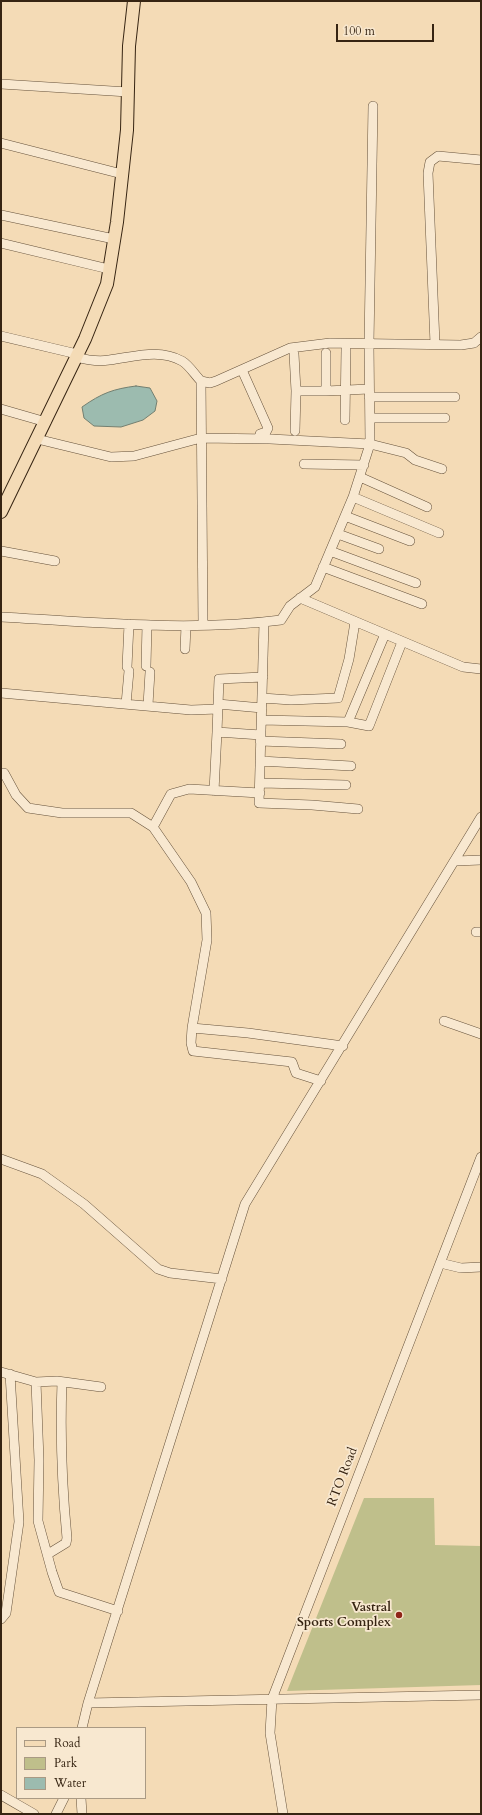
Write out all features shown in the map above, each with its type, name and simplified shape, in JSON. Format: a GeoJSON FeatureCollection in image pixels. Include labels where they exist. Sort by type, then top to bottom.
{"type":"FeatureCollection","features":[{"type":"Feature","properties":{"kind":"main road"},"geometry":{"type":"LineString","coordinates":[[1,512],[46,422],[77,355],[107,284],[127,130],[129,46],[134,1]]}},
{"type":"Feature","properties":{"kind":"street"},"geometry":{"type":"LineString","coordinates":[[1,84],[128,92]]}},
{"type":"Feature","properties":{"kind":"street"},"geometry":{"type":"LineString","coordinates":[[1,617],[186,626],[264,622],[281,620],[290,606],[315,587],[353,497],[370,444],[368,343],[373,106]]}},
{"type":"Feature","properties":{"kind":"street"},"geometry":{"type":"LineString","coordinates":[[1,143],[122,174]]}},
{"type":"Feature","properties":{"kind":"street"},"geometry":{"type":"LineString","coordinates":[[435,344],[428,173],[430,162],[438,156],[481,160]]}},
{"type":"Feature","properties":{"kind":"street"},"geometry":{"type":"LineString","coordinates":[[1,215],[114,239]]}},
{"type":"Feature","properties":{"kind":"street"},"geometry":{"type":"LineString","coordinates":[[1,243],[110,269]]}},
{"type":"Feature","properties":{"kind":"street"},"geometry":{"type":"LineString","coordinates":[[1,336],[77,355],[88,360],[109,361],[134,355],[161,354],[182,361],[201,381],[210,383],[290,348],[301,345],[368,343],[461,345],[474,343],[481,337]]}},
{"type":"Feature","properties":{"kind":"street"},"geometry":{"type":"LineString","coordinates":[[345,420],[346,349]]}},
{"type":"Feature","properties":{"kind":"street"},"geometry":{"type":"LineString","coordinates":[[326,353],[326,391]]}},
{"type":"Feature","properties":{"kind":"street"},"geometry":{"type":"LineString","coordinates":[[294,354],[296,431]]}},
{"type":"Feature","properties":{"kind":"street"},"geometry":{"type":"LineString","coordinates":[[242,370],[268,428],[266,432],[260,434]]}},
{"type":"Feature","properties":{"kind":"street"},"geometry":{"type":"LineString","coordinates":[[201,381],[203,625]]}},
{"type":"Feature","properties":{"kind":"street"},"geometry":{"type":"LineString","coordinates":[[296,391],[346,390],[369,393],[456,397]]}},
{"type":"Feature","properties":{"kind":"street"},"geometry":{"type":"LineString","coordinates":[[1,409],[46,422]]}},
{"type":"Feature","properties":{"kind":"street"},"geometry":{"type":"LineString","coordinates":[[370,418],[445,418]]}},
{"type":"Feature","properties":{"kind":"street"},"geometry":{"type":"LineString","coordinates":[[37,439],[111,457],[134,456],[201,438],[270,439],[370,444],[406,453],[416,460],[442,469]]}},
{"type":"Feature","properties":{"kind":"street"},"geometry":{"type":"LineString","coordinates":[[304,464],[364,465]]}},
{"type":"Feature","properties":{"kind":"street"},"geometry":{"type":"LineString","coordinates":[[360,477],[428,507]]}},
{"type":"Feature","properties":{"kind":"street"},"geometry":{"type":"LineString","coordinates":[[353,497],[439,533]]}},
{"type":"Feature","properties":{"kind":"street"},"geometry":{"type":"LineString","coordinates":[[345,516],[410,540]]}},
{"type":"Feature","properties":{"kind":"street"},"geometry":{"type":"LineString","coordinates":[[338,534],[379,549]]}},
{"type":"Feature","properties":{"kind":"street"},"geometry":{"type":"LineString","coordinates":[[1,551],[55,561]]}},
{"type":"Feature","properties":{"kind":"street"},"geometry":{"type":"LineString","coordinates":[[330,551],[416,583]]}},
{"type":"Feature","properties":{"kind":"street"},"geometry":{"type":"LineString","coordinates":[[324,567],[422,604]]}},
{"type":"Feature","properties":{"kind":"street"},"geometry":{"type":"LineString","coordinates":[[300,598],[463,667],[481,669]]}},
{"type":"Feature","properties":{"kind":"street"},"geometry":{"type":"LineString","coordinates":[[264,622],[260,761],[261,783],[259,803],[312,805],[358,809]]}},
{"type":"Feature","properties":{"kind":"street"},"geometry":{"type":"LineString","coordinates":[[262,698],[291,700],[338,698],[349,659],[355,622]]}},
{"type":"Feature","properties":{"kind":"street"},"geometry":{"type":"LineString","coordinates":[[126,704],[129,624]]}},
{"type":"Feature","properties":{"kind":"street"},"geometry":{"type":"LineString","coordinates":[[147,625],[148,705]]}},
{"type":"Feature","properties":{"kind":"street"},"geometry":{"type":"LineString","coordinates":[[185,649],[186,626]]}},
{"type":"Feature","properties":{"kind":"street"},"geometry":{"type":"LineString","coordinates":[[348,722],[385,634]]}},
{"type":"Feature","properties":{"kind":"street"},"geometry":{"type":"LineString","coordinates":[[262,720],[348,722],[369,726],[402,642]]}},
{"type":"Feature","properties":{"kind":"street"},"geometry":{"type":"LineString","coordinates":[[214,791],[219,679],[263,677]]}},
{"type":"Feature","properties":{"kind":"street"},"geometry":{"type":"LineString","coordinates":[[1,693],[191,710],[218,707],[262,708]]}},
{"type":"Feature","properties":{"kind":"street"},"geometry":{"type":"LineString","coordinates":[[217,732],[261,738],[341,744]]}},
{"type":"Feature","properties":{"kind":"street"},"geometry":{"type":"LineString","coordinates":[[260,761],[352,766]]}},
{"type":"Feature","properties":{"kind":"street"},"geometry":{"type":"LineString","coordinates":[[1,773],[4,773],[16,795],[28,808],[62,813],[131,813],[153,827],[191,882],[206,913],[207,940],[192,1028],[191,1043],[193,1051],[292,1062],[296,1073],[322,1080]]}},
{"type":"Feature","properties":{"kind":"street"},"geometry":{"type":"LineString","coordinates":[[261,783],[346,785]]}},
{"type":"Feature","properties":{"kind":"street"},"geometry":{"type":"LineString","coordinates":[[153,827],[171,794],[189,789],[260,793]]}},
{"type":"Feature","properties":{"kind":"street"},"geometry":{"type":"LineString","coordinates":[[82,1727],[88,1703],[245,1204],[456,861],[481,817]]}},
{"type":"Feature","properties":{"kind":"street"},"geometry":{"type":"LineString","coordinates":[[456,861],[481,860]]}},
{"type":"Feature","properties":{"kind":"street"},"geometry":{"type":"LineString","coordinates":[[444,1021],[481,1034]]}},
{"type":"Feature","properties":{"kind":"street"},"geometry":{"type":"LineString","coordinates":[[192,1028],[248,1033],[343,1046]]}},
{"type":"Feature","properties":{"kind":"street","name":"RTO Road"},"geometry":{"type":"LineString","coordinates":[[283,1814],[270,1733],[272,1700],[481,1157]]}},
{"type":"Feature","properties":{"kind":"street"},"geometry":{"type":"LineString","coordinates":[[1,1159],[42,1174],[84,1204],[158,1269],[170,1273],[222,1279]]}},
{"type":"Feature","properties":{"kind":"street"},"geometry":{"type":"LineString","coordinates":[[440,1264],[461,1268],[481,1267]]}},
{"type":"Feature","properties":{"kind":"street"},"geometry":{"type":"LineString","coordinates":[[1,1372],[36,1382],[62,1382],[101,1387]]}},
{"type":"Feature","properties":{"kind":"street"},"geometry":{"type":"LineString","coordinates":[[1,1619],[6,1613],[19,1522],[10,1374]]}},
{"type":"Feature","properties":{"kind":"street"},"geometry":{"type":"LineString","coordinates":[[36,1382],[39,1460],[38,1521],[59,1592],[118,1611]]}},
{"type":"Feature","properties":{"kind":"street"},"geometry":{"type":"LineString","coordinates":[[48,1554],[66,1544],[67,1538],[62,1486],[60,1425],[62,1382]]}},
{"type":"Feature","properties":{"kind":"street"},"geometry":{"type":"LineString","coordinates":[[88,1703],[481,1695]]}},
{"type":"Feature","properties":{"kind":"street"},"geometry":{"type":"LineString","coordinates":[[1,1795],[34,1814]]}},
{"type":"Feature","properties":{"kind":"street"},"geometry":{"type":"LineString","coordinates":[[56,1814],[64,1799]]}},
{"type":"Feature","properties":{"kind":"street"},"geometry":{"type":"LineString","coordinates":[[81,1799],[82,1814]]}},
{"type":"Feature","properties":{"kind":"green space","name":"Vastral Sports Complex"},"geometry":{"type":"Polygon","coordinates":[[[364,1498],[434,1498],[435,1545],[481,1546],[481,1685],[287,1691],[364,1498]]]}},
{"type":"Feature","properties":{"kind":"water"},"geometry":{"type":"Polygon","coordinates":[[[136,386],[150,388],[157,401],[155,411],[143,420],[121,427],[94,426],[84,418],[82,407],[89,402],[108,392],[136,386]]]}},
{"type":"Feature","properties":{"kind":"place","name":"Vastral Sports Complex"},"geometry":{"type":"Point","coordinates":[399,1615]}}]}
